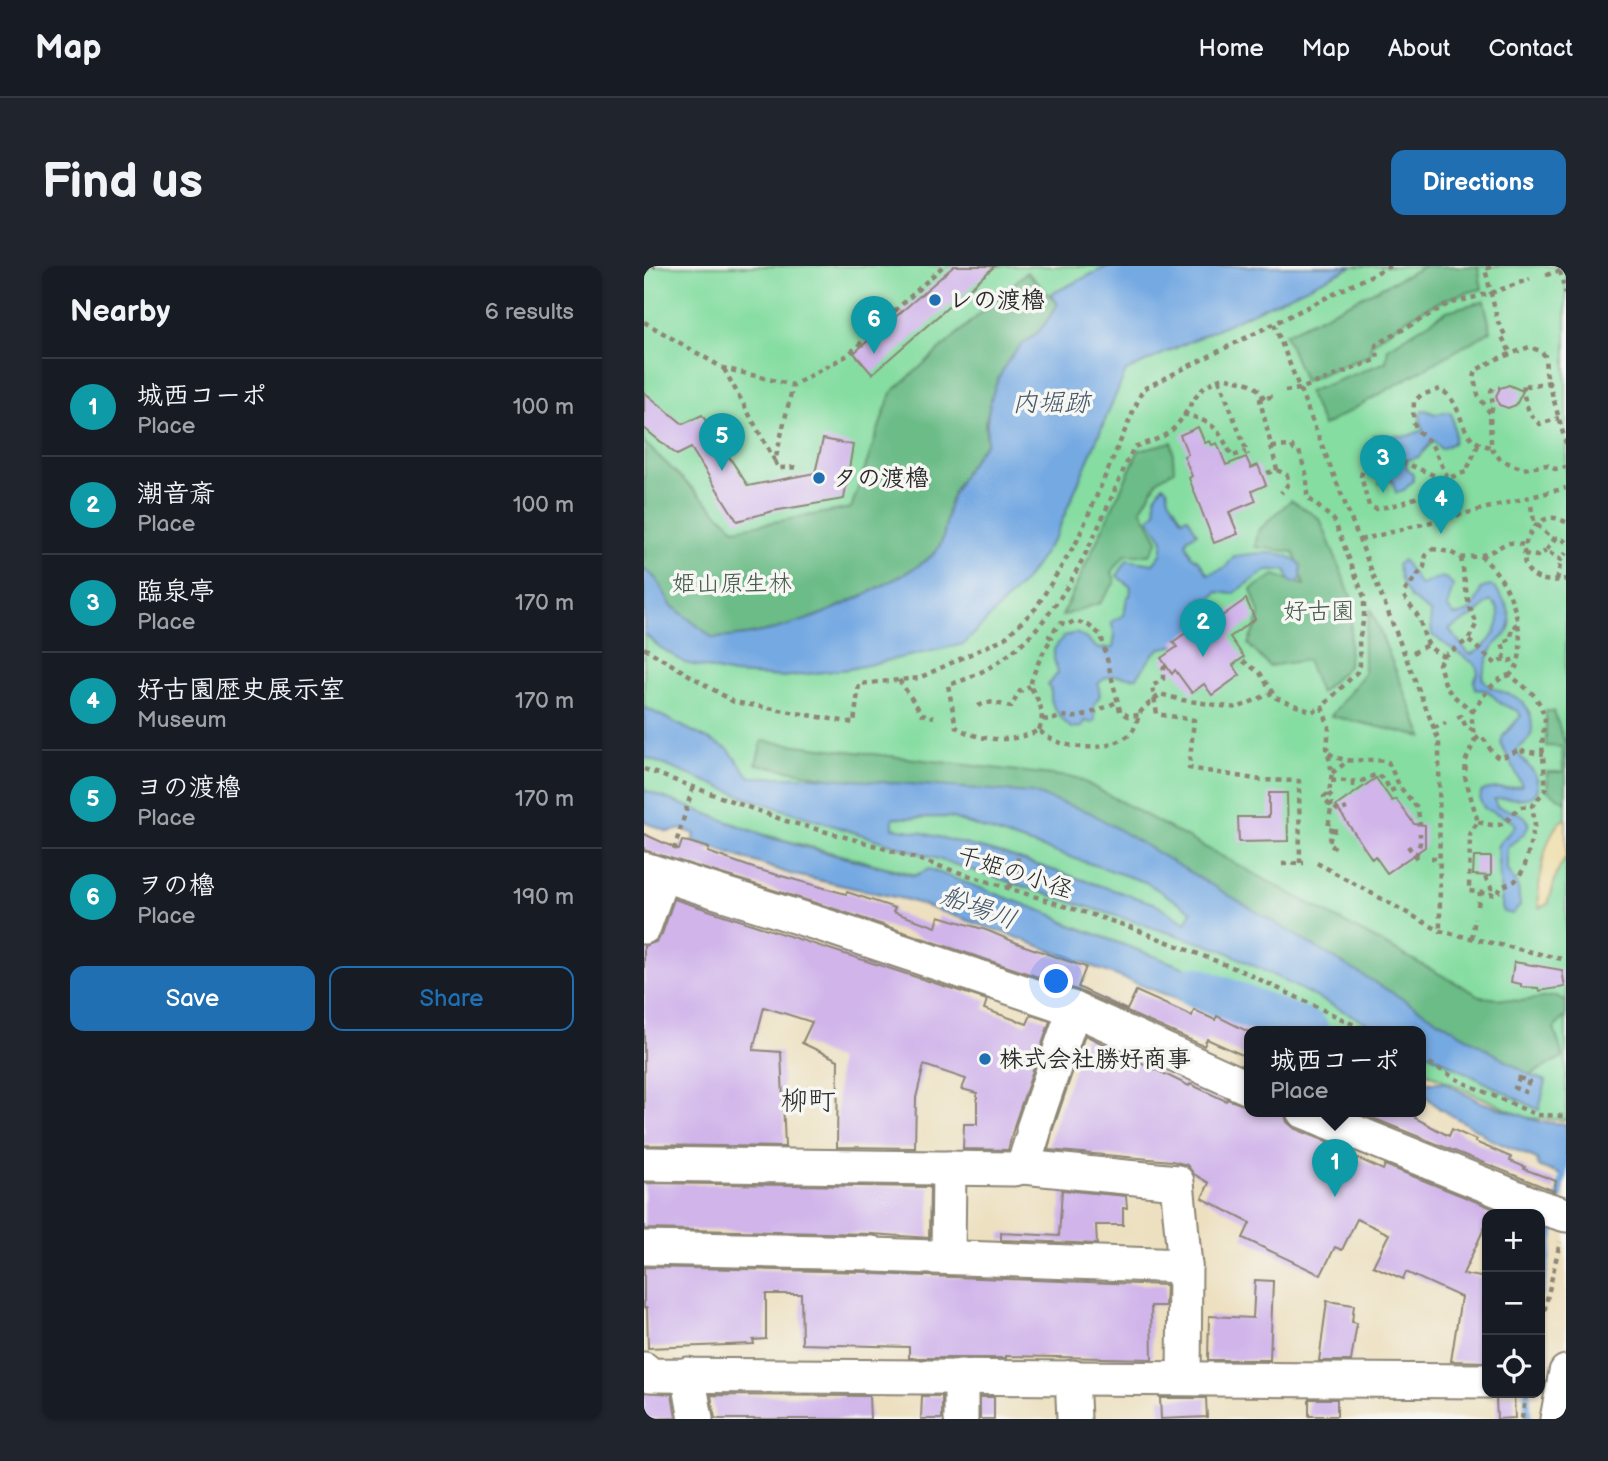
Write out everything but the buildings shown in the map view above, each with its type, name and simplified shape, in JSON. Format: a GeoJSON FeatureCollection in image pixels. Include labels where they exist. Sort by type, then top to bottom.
{"type":"FeatureCollection","features":[{"type":"Feature","properties":{"kind":"street"},"geometry":{"type":"LineString","coordinates":[[644,927],[653,873],[829,927],[1074,1009],[1244,1086]]}},
{"type":"Feature","properties":{"kind":"street"},"geometry":{"type":"LineString","coordinates":[[1023,1167],[1033,1129],[1074,1009]]}},
{"type":"Feature","properties":{"kind":"street"},"geometry":{"type":"LineString","coordinates":[[1318,1117],[1540,1207],[1563,1227]]}},
{"type":"Feature","properties":{"kind":"street"},"geometry":{"type":"LineString","coordinates":[[644,1164],[1023,1167],[1177,1182],[1185,1266],[1184,1378]]}},
{"type":"Feature","properties":{"kind":"street"},"geometry":{"type":"LineString","coordinates":[[948,1257],[949,1168]]}},
{"type":"Feature","properties":{"kind":"street"},"geometry":{"type":"LineString","coordinates":[[644,1248],[872,1253],[1185,1266]]}},
{"type":"Feature","properties":{"kind":"street"},"geometry":{"type":"LineString","coordinates":[[644,1369],[650,1375],[1482,1381]]}},
{"type":"Feature","properties":{"kind":"street"},"geometry":{"type":"LineString","coordinates":[[688,1374],[696,1419]]}},
{"type":"Feature","properties":{"kind":"street"},"geometry":{"type":"LineString","coordinates":[[961,1376],[961,1419]]}},
{"type":"Feature","properties":{"kind":"street"},"geometry":{"type":"LineString","coordinates":[[1072,1377],[1074,1419]]}},
{"type":"Feature","properties":{"kind":"street"},"geometry":{"type":"LineString","coordinates":[[1556,1380],[1557,1419]]}},
{"type":"Feature","properties":{"kind":"path"},"geometry":{"type":"LineString","coordinates":[[644,271],[655,266]]}},
{"type":"Feature","properties":{"kind":"path"},"geometry":{"type":"LineString","coordinates":[[644,322],[723,368],[793,385],[848,355],[943,266]]}},
{"type":"Feature","properties":{"kind":"path"},"geometry":{"type":"LineString","coordinates":[[644,648],[734,702],[854,723],[859,684],[919,678],[1005,638],[1035,608],[1077,541],[1143,389],[1390,266]]}},
{"type":"Feature","properties":{"kind":"path"},"geometry":{"type":"LineString","coordinates":[[1491,267],[1485,268],[1498,322],[1505,335],[1502,337],[1511,354]]}},
{"type":"Feature","properties":{"kind":"path"},"geometry":{"type":"LineString","coordinates":[[1546,275],[1563,270],[1566,295]]}},
{"type":"Feature","properties":{"kind":"path"},"geometry":{"type":"LineString","coordinates":[[1285,391],[1378,359],[1376,345],[1448,304],[1530,279]]}},
{"type":"Feature","properties":{"kind":"path"},"geometry":{"type":"LineString","coordinates":[[1274,324],[1439,741],[1440,931]]}},
{"type":"Feature","properties":{"kind":"path"},"geometry":{"type":"LineString","coordinates":[[1490,413],[1476,389],[1476,370],[1484,364],[1529,347],[1541,351],[1545,356],[1566,444]]}},
{"type":"Feature","properties":{"kind":"path"},"geometry":{"type":"LineString","coordinates":[[723,368],[778,468],[800,467]]}},
{"type":"Feature","properties":{"kind":"path"},"geometry":{"type":"LineString","coordinates":[[1044,719],[1039,730],[1013,740],[968,735],[956,727],[948,685],[967,680],[1013,652],[1039,628],[1058,605],[1073,579],[1134,447],[1162,438],[1175,428],[1190,402],[1223,377],[1249,381],[1256,386],[1264,399]]}},
{"type":"Feature","properties":{"kind":"path"},"geometry":{"type":"LineString","coordinates":[[1183,414],[1201,419],[1218,430],[1232,456],[1247,453],[1219,379]]}},
{"type":"Feature","properties":{"kind":"path"},"geometry":{"type":"LineString","coordinates":[[1550,382],[1528,386],[1524,383],[1521,392],[1533,420],[1539,424],[1559,418]]}},
{"type":"Feature","properties":{"kind":"path"},"geometry":{"type":"LineString","coordinates":[[775,461],[793,385]]}},
{"type":"Feature","properties":{"kind":"path"},"geometry":{"type":"LineString","coordinates":[[1500,388],[1493,388],[1491,391],[1493,405],[1490,413],[1492,447],[1501,460],[1512,467],[1523,469],[1547,465],[1555,469],[1566,467]]}},
{"type":"Feature","properties":{"kind":"path"},"geometry":{"type":"LineString","coordinates":[[1450,491],[1448,478],[1431,443],[1418,431],[1413,421],[1414,402],[1421,395],[1440,389],[1452,399],[1459,410],[1463,429],[1478,445],[1492,447]]}},
{"type":"Feature","properties":{"kind":"path"},"geometry":{"type":"LineString","coordinates":[[1273,396],[1260,400],[1277,470]]}},
{"type":"Feature","properties":{"kind":"path"},"geometry":{"type":"LineString","coordinates":[[1438,477],[1433,486],[1413,500],[1376,509],[1372,508],[1361,476],[1363,469],[1391,457],[1438,477],[1448,478],[1466,472],[1478,445]]}},
{"type":"Feature","properties":{"kind":"path"},"geometry":{"type":"LineString","coordinates":[[1242,661],[1260,673],[1270,685],[1272,694],[1282,702],[1312,712],[1322,708],[1357,672],[1360,665],[1364,597],[1334,520],[1307,497],[1307,477],[1299,451],[1292,446],[1272,447]]}},
{"type":"Feature","properties":{"kind":"path"},"geometry":{"type":"LineString","coordinates":[[1266,473],[1277,470],[1287,475],[1289,484],[1281,493]]}},
{"type":"Feature","properties":{"kind":"path"},"geometry":{"type":"LineString","coordinates":[[1360,540],[1566,488]]}},
{"type":"Feature","properties":{"kind":"path"},"geometry":{"type":"LineString","coordinates":[[1453,503],[1455,516]]}},
{"type":"Feature","properties":{"kind":"path"},"geometry":{"type":"LineString","coordinates":[[1531,506],[1536,526],[1553,539]]}},
{"type":"Feature","properties":{"kind":"path"},"geometry":{"type":"LineString","coordinates":[[1566,522],[1551,517],[1536,526],[1525,546],[1524,554],[1525,564],[1532,575],[1546,582],[1566,579]]}},
{"type":"Feature","properties":{"kind":"path"},"geometry":{"type":"LineString","coordinates":[[1425,524],[1427,531]]}},
{"type":"Feature","properties":{"kind":"path"},"geometry":{"type":"LineString","coordinates":[[1524,554],[1537,556],[1546,551],[1553,539],[1559,537],[1566,542]]}},
{"type":"Feature","properties":{"kind":"path"},"geometry":{"type":"LineString","coordinates":[[1444,656],[1427,645],[1419,620],[1404,592],[1424,567],[1431,547],[1461,558],[1489,554],[1507,542],[1525,546]]}},
{"type":"Feature","properties":{"kind":"path"},"geometry":{"type":"LineString","coordinates":[[1546,551],[1561,560]]}},
{"type":"Feature","properties":{"kind":"path"},"geometry":{"type":"LineString","coordinates":[[1557,581],[1561,560],[1566,553]]}},
{"type":"Feature","properties":{"kind":"path"},"geometry":{"type":"LineString","coordinates":[[1472,712],[1494,683],[1510,675],[1518,666],[1521,643],[1510,595],[1493,569],[1480,556]]}},
{"type":"Feature","properties":{"kind":"path"},"geometry":{"type":"LineString","coordinates":[[1461,558],[1467,602],[1478,623],[1468,640],[1444,656],[1439,664],[1451,694],[1463,700],[1472,712],[1475,740]]}},
{"type":"Feature","properties":{"kind":"path"},"geometry":{"type":"LineString","coordinates":[[978,706],[989,701],[1001,702],[1011,707],[1020,691],[1030,686],[1042,650],[1052,638],[1049,636],[1061,623],[1067,625],[1074,621],[1100,632],[1116,702],[1122,714],[1140,715]]}},
{"type":"Feature","properties":{"kind":"path"},"geometry":{"type":"LineString","coordinates":[[1468,640],[1496,664],[1504,659],[1502,643],[1512,638],[1511,629],[1517,624]]}},
{"type":"Feature","properties":{"kind":"path"},"geometry":{"type":"LineString","coordinates":[[1413,653],[1427,645]]}},
{"type":"Feature","properties":{"kind":"path"},"geometry":{"type":"LineString","coordinates":[[1504,659],[1509,661],[1519,657]]}},
{"type":"Feature","properties":{"kind":"path"},"geometry":{"type":"LineString","coordinates":[[1166,666],[1163,669],[1163,679],[1152,686],[1154,701],[1157,714],[1194,720],[1189,768],[1261,780],[1299,781],[1302,863],[1282,864]]}},
{"type":"Feature","properties":{"kind":"path"},"geometry":{"type":"LineString","coordinates":[[1478,822],[1499,826],[1510,820],[1521,807],[1532,806],[1546,789],[1545,718],[1532,693],[1510,675]]}},
{"type":"Feature","properties":{"kind":"path"},"geometry":{"type":"LineString","coordinates":[[899,680],[922,714],[934,717]]}},
{"type":"Feature","properties":{"kind":"path"},"geometry":{"type":"LineString","coordinates":[[1030,686],[1040,700],[1041,716],[1049,720],[1063,716],[1079,717],[1091,711],[1106,709],[1116,702]]}},
{"type":"Feature","properties":{"kind":"path"},"geometry":{"type":"LineString","coordinates":[[1039,730],[1054,740],[1072,745],[1109,745],[1130,734],[1140,715],[1160,694],[1237,708],[1272,694]]}},
{"type":"Feature","properties":{"kind":"path"},"geometry":{"type":"LineString","coordinates":[[1322,708],[1329,723],[1328,752],[1332,773],[1329,793],[1324,797],[1331,808],[1328,829],[1339,831]]}},
{"type":"Feature","properties":{"kind":"path"},"geometry":{"type":"LineString","coordinates":[[1457,718],[1461,716],[1466,727],[1473,730]]}},
{"type":"Feature","properties":{"kind":"path"},"geometry":{"type":"LineString","coordinates":[[1434,727],[1446,723]]}},
{"type":"Feature","properties":{"kind":"path"},"geometry":{"type":"LineString","coordinates":[[1478,822],[1465,777],[1466,760],[1475,740],[1480,736],[1492,753],[1500,758],[1517,751],[1544,754]]}},
{"type":"Feature","properties":{"kind":"path"},"geometry":{"type":"LineString","coordinates":[[1328,752],[1331,756],[1348,761],[1388,762],[1400,787],[1418,809],[1420,825]]}},
{"type":"Feature","properties":{"kind":"path"},"geometry":{"type":"LineString","coordinates":[[1332,773],[1348,761]]}},
{"type":"Feature","properties":{"kind":"path","name":"千姫の小径"},"geometry":{"type":"LineString","coordinates":[[644,769],[786,821],[867,843],[1126,926],[1244,972],[1357,1026]]}},
{"type":"Feature","properties":{"kind":"path"},"geometry":{"type":"LineString","coordinates":[[1331,781],[1341,779],[1352,787],[1377,774],[1385,780],[1387,789],[1392,792]]}},
{"type":"Feature","properties":{"kind":"path"},"geometry":{"type":"LineString","coordinates":[[679,833],[693,787]]}},
{"type":"Feature","properties":{"kind":"path"},"geometry":{"type":"LineString","coordinates":[[1392,792],[1400,787]]}},
{"type":"Feature","properties":{"kind":"path"},"geometry":{"type":"LineString","coordinates":[[1392,792],[1392,799]]}},
{"type":"Feature","properties":{"kind":"path"},"geometry":{"type":"LineString","coordinates":[[1478,822],[1470,833],[1469,891],[1497,895],[1501,887],[1515,881],[1524,869],[1535,824],[1532,806]]}},
{"type":"Feature","properties":{"kind":"path"},"geometry":{"type":"LineString","coordinates":[[1331,808],[1339,811],[1348,807]]}},
{"type":"Feature","properties":{"kind":"path"},"geometry":{"type":"LineString","coordinates":[[1332,830],[1329,844],[1338,850]]}},
{"type":"Feature","properties":{"kind":"path"},"geometry":{"type":"LineString","coordinates":[[1408,846],[1418,858],[1420,833]]}},
{"type":"Feature","properties":{"kind":"path"},"geometry":{"type":"LineString","coordinates":[[1009,888],[1014,872],[1017,873],[1019,867],[1016,866],[1018,857]]}},
{"type":"Feature","properties":{"kind":"path"},"geometry":{"type":"LineString","coordinates":[[1431,858],[1440,858]]}},
{"type":"Feature","properties":{"kind":"path"},"geometry":{"type":"LineString","coordinates":[[1317,863],[1440,931],[1566,960]]}},
{"type":"Feature","properties":{"kind":"path"},"geometry":{"type":"LineString","coordinates":[[1485,877],[1491,887],[1491,895]]}},
{"type":"Feature","properties":{"kind":"path"},"geometry":{"type":"LineString","coordinates":[[1478,906],[1480,893]]}},
{"type":"Feature","properties":{"kind":"path"},"geometry":{"type":"LineString","coordinates":[[1472,938],[1475,918]]}},
{"type":"Feature","properties":{"kind":"path"},"geometry":{"type":"LineString","coordinates":[[1426,1061],[1460,1080],[1538,1115],[1566,1116]]}},
{"type":"Feature","properties":{"kind":"path"},"geometry":{"type":"LineString","coordinates":[[1517,1097],[1520,1090]]}},
{"type":"Feature","properties":{"kind":"path"},"geometry":{"type":"LineString","coordinates":[[1545,1308],[1563,1227]]}},
{"type":"Feature","properties":{"kind":"path"},"geometry":{"type":"LineString","coordinates":[[1522,1419],[1525,1398]]}},
{"type":"Feature","properties":{"kind":"green space","name":"好古園"},"geometry":{"type":"Polygon","coordinates":[[[644,266],[1566,266],[1566,1120],[1527,1118],[1426,1072],[1426,1026],[1321,1026],[1225,983],[929,871],[916,875],[762,834],[644,792],[644,266]]]}},
{"type":"Feature","properties":{"kind":"green space"},"geometry":{"type":"Polygon","coordinates":[[[1425,266],[1478,266],[1482,289],[1452,297],[1423,310],[1371,345],[1370,355],[1304,381],[1285,334],[1425,266]]]}},
{"type":"Feature","properties":{"kind":"green space","name":"姫山原生林"},"geometry":{"type":"Polygon","coordinates":[[[1027,272],[1058,304],[1039,332],[1021,346],[999,378],[985,422],[987,442],[955,490],[943,539],[933,555],[874,590],[830,611],[785,627],[761,632],[713,638],[671,605],[657,580],[644,568],[644,442],[735,529],[851,508],[891,393],[1027,272]]]}},
{"type":"Feature","properties":{"kind":"green space"},"geometry":{"type":"Polygon","coordinates":[[[1484,301],[1491,331],[1323,426],[1308,392],[1386,362],[1388,348],[1447,311],[1484,301]]]}},
{"type":"Feature","properties":{"kind":"green space"},"geometry":{"type":"Polygon","coordinates":[[[1172,442],[1174,470],[1158,480],[1141,509],[1158,540],[1150,555],[1125,555],[1112,572],[1115,582],[1100,603],[1062,616],[1139,450],[1172,442]]]}},
{"type":"Feature","properties":{"kind":"green space","name":"好古園"},"geometry":{"type":"Polygon","coordinates":[[[1291,500],[1320,519],[1353,602],[1348,666],[1320,693],[1307,660],[1269,666],[1248,644],[1260,616],[1251,589],[1275,575],[1304,585],[1294,552],[1255,547],[1258,531],[1291,500]]]}},
{"type":"Feature","properties":{"kind":"green space"},"geometry":{"type":"Polygon","coordinates":[[[1371,610],[1423,737],[1331,716],[1364,674],[1364,639],[1371,610]]]}},
{"type":"Feature","properties":{"kind":"green space"},"geometry":{"type":"Polygon","coordinates":[[[1546,711],[1554,711],[1566,747],[1566,802],[1548,791],[1547,772],[1563,772],[1562,747],[1546,746],[1546,711]]]}},
{"type":"Feature","properties":{"kind":"green space"},"geometry":{"type":"Polygon","coordinates":[[[762,741],[1077,778],[1482,997],[1520,1001],[1557,996],[1566,1002],[1566,1016],[1554,1028],[1563,1057],[1526,1077],[1062,812],[881,788],[756,764],[762,741]]]}},
{"type":"Feature","properties":{"kind":"sand"},"geometry":{"type":"Polygon","coordinates":[[[1564,819],[1566,856],[1557,873],[1548,904],[1539,908],[1543,860],[1551,835],[1564,819]]]}},
{"type":"Feature","properties":{"kind":"water","name":"内堀跡"},"geometry":{"type":"Polygon","coordinates":[[[1108,266],[1353,266],[1126,371],[1056,535],[1024,582],[964,644],[849,669],[783,677],[733,674],[685,663],[658,646],[644,633],[644,568],[657,580],[671,605],[713,638],[785,627],[830,611],[874,590],[933,555],[941,543],[955,490],[987,442],[990,403],[1005,366],[1021,345],[1037,333],[1051,315],[1058,304],[1051,294],[1108,266]]]}},
{"type":"Feature","properties":{"kind":"water"},"geometry":{"type":"Polygon","coordinates":[[[1425,410],[1435,414],[1449,412],[1452,415],[1453,443],[1441,449],[1433,441],[1418,457],[1407,460],[1406,467],[1413,474],[1413,481],[1404,490],[1396,493],[1392,480],[1380,483],[1387,442],[1373,452],[1366,448],[1367,445],[1373,443],[1373,435],[1408,436],[1423,430],[1420,418],[1425,410]]]}},
{"type":"Feature","properties":{"kind":"water"},"geometry":{"type":"Polygon","coordinates":[[[1163,485],[1182,519],[1188,517],[1197,533],[1188,538],[1186,543],[1191,555],[1208,574],[1225,568],[1234,556],[1269,553],[1294,559],[1301,565],[1301,579],[1293,583],[1286,570],[1267,570],[1233,594],[1217,592],[1211,599],[1202,598],[1198,603],[1205,611],[1207,625],[1173,646],[1161,648],[1154,653],[1137,677],[1113,676],[1103,679],[1098,684],[1100,695],[1094,706],[1095,721],[1085,721],[1082,727],[1071,728],[1051,700],[1048,685],[1058,673],[1054,649],[1064,636],[1076,633],[1098,649],[1113,648],[1115,635],[1111,622],[1124,615],[1131,587],[1117,576],[1127,560],[1153,564],[1161,554],[1163,540],[1149,519],[1156,512],[1155,497],[1163,485]]]}},
{"type":"Feature","properties":{"kind":"water"},"geometry":{"type":"Polygon","coordinates":[[[1403,560],[1420,585],[1446,578],[1453,586],[1447,607],[1454,615],[1469,611],[1481,589],[1490,585],[1509,611],[1509,629],[1494,646],[1482,677],[1492,687],[1522,701],[1531,718],[1532,733],[1516,751],[1535,775],[1538,789],[1530,797],[1494,800],[1497,807],[1520,814],[1528,820],[1525,832],[1507,848],[1507,870],[1518,887],[1520,906],[1512,914],[1504,912],[1502,907],[1497,848],[1515,824],[1484,808],[1480,800],[1481,792],[1486,790],[1522,785],[1501,744],[1503,736],[1521,716],[1518,711],[1501,704],[1488,691],[1476,689],[1476,665],[1432,635],[1430,612],[1411,598],[1403,586],[1397,565],[1403,560]],[[1490,601],[1475,615],[1449,629],[1469,654],[1484,647],[1490,640],[1498,623],[1499,614],[1490,601]]]}},
{"type":"Feature","properties":{"kind":"water"},"geometry":{"type":"Polygon","coordinates":[[[644,707],[728,749],[750,777],[814,777],[1032,793],[1089,812],[1532,1076],[1546,1081],[1539,1110],[1426,1053],[1426,1026],[1373,1026],[1223,950],[753,800],[644,757],[644,707]],[[949,817],[893,818],[893,828],[1007,855],[1153,903],[1186,923],[1192,911],[1145,882],[949,817]]]}},
{"type":"Feature","properties":{"kind":"water"},"geometry":{"type":"Polygon","coordinates":[[[644,790],[771,838],[914,876],[929,869],[1228,984],[1250,1009],[1277,1021],[1296,1019],[1317,1026],[1268,1026],[1245,1016],[1228,1014],[1212,1007],[1203,1009],[1013,936],[908,900],[790,874],[693,841],[695,834],[682,829],[668,832],[644,822],[644,790]]]}},
{"type":"Feature","properties":{"kind":"water"},"geometry":{"type":"Polygon","coordinates":[[[1426,1081],[1443,1082],[1481,1102],[1541,1122],[1566,1124],[1566,1177],[1538,1166],[1537,1159],[1487,1138],[1440,1109],[1426,1096],[1426,1081]]]}},
{"type":"Feature","properties":{"kind":"waterway","name":"船場川"},"geometry":{"type":"LineString","coordinates":[[1195,987],[1295,1026]]}},
{"type":"Feature","properties":{"kind":"waterway"},"geometry":{"type":"LineString","coordinates":[[1558,1203],[1566,1159]]}},
{"type":"Feature","properties":{"kind":"waterway"},"geometry":{"type":"LineString","coordinates":[[1544,1272],[1554,1221]]}},
{"type":"Feature","properties":{"kind":"waterway"},"geometry":{"type":"LineString","coordinates":[[1527,1398],[1528,1419]]}},
{"type":"Feature","properties":{"kind":"place","name":"レの渡櫓"},"geometry":{"type":"Point","coordinates":[935,300]}},
{"type":"Feature","properties":{"kind":"place","name":"ヲの櫓"},"geometry":{"type":"Point","coordinates":[874,354]}},
{"type":"Feature","properties":{"kind":"place","name":"ヨの渡櫓"},"geometry":{"type":"Point","coordinates":[722,471]}},
{"type":"Feature","properties":{"kind":"place","name":"タの渡櫓"},"geometry":{"type":"Point","coordinates":[819,478]}},
{"type":"Feature","properties":{"kind":"place","name":"臨泉亭"},"geometry":{"type":"Point","coordinates":[1383,493]}},
{"type":"Feature","properties":{"kind":"place","name":"好古園歴史展示室"},"geometry":{"type":"Point","coordinates":[1441,534]}},
{"type":"Feature","properties":{"kind":"place","name":"潮音斎"},"geometry":{"type":"Point","coordinates":[1203,657]}},
{"type":"Feature","properties":{"kind":"place","name":"株式会社勝好商事"},"geometry":{"type":"Point","coordinates":[985,1059]}},
{"type":"Feature","properties":{"kind":"place","name":"城西コーポ"},"geometry":{"type":"Point","coordinates":[1335,1197]}},
{"type":"Feature","properties":{"kind":"district","name":"柳町"},"geometry":{"type":"Point","coordinates":[808,1100]}}]}
